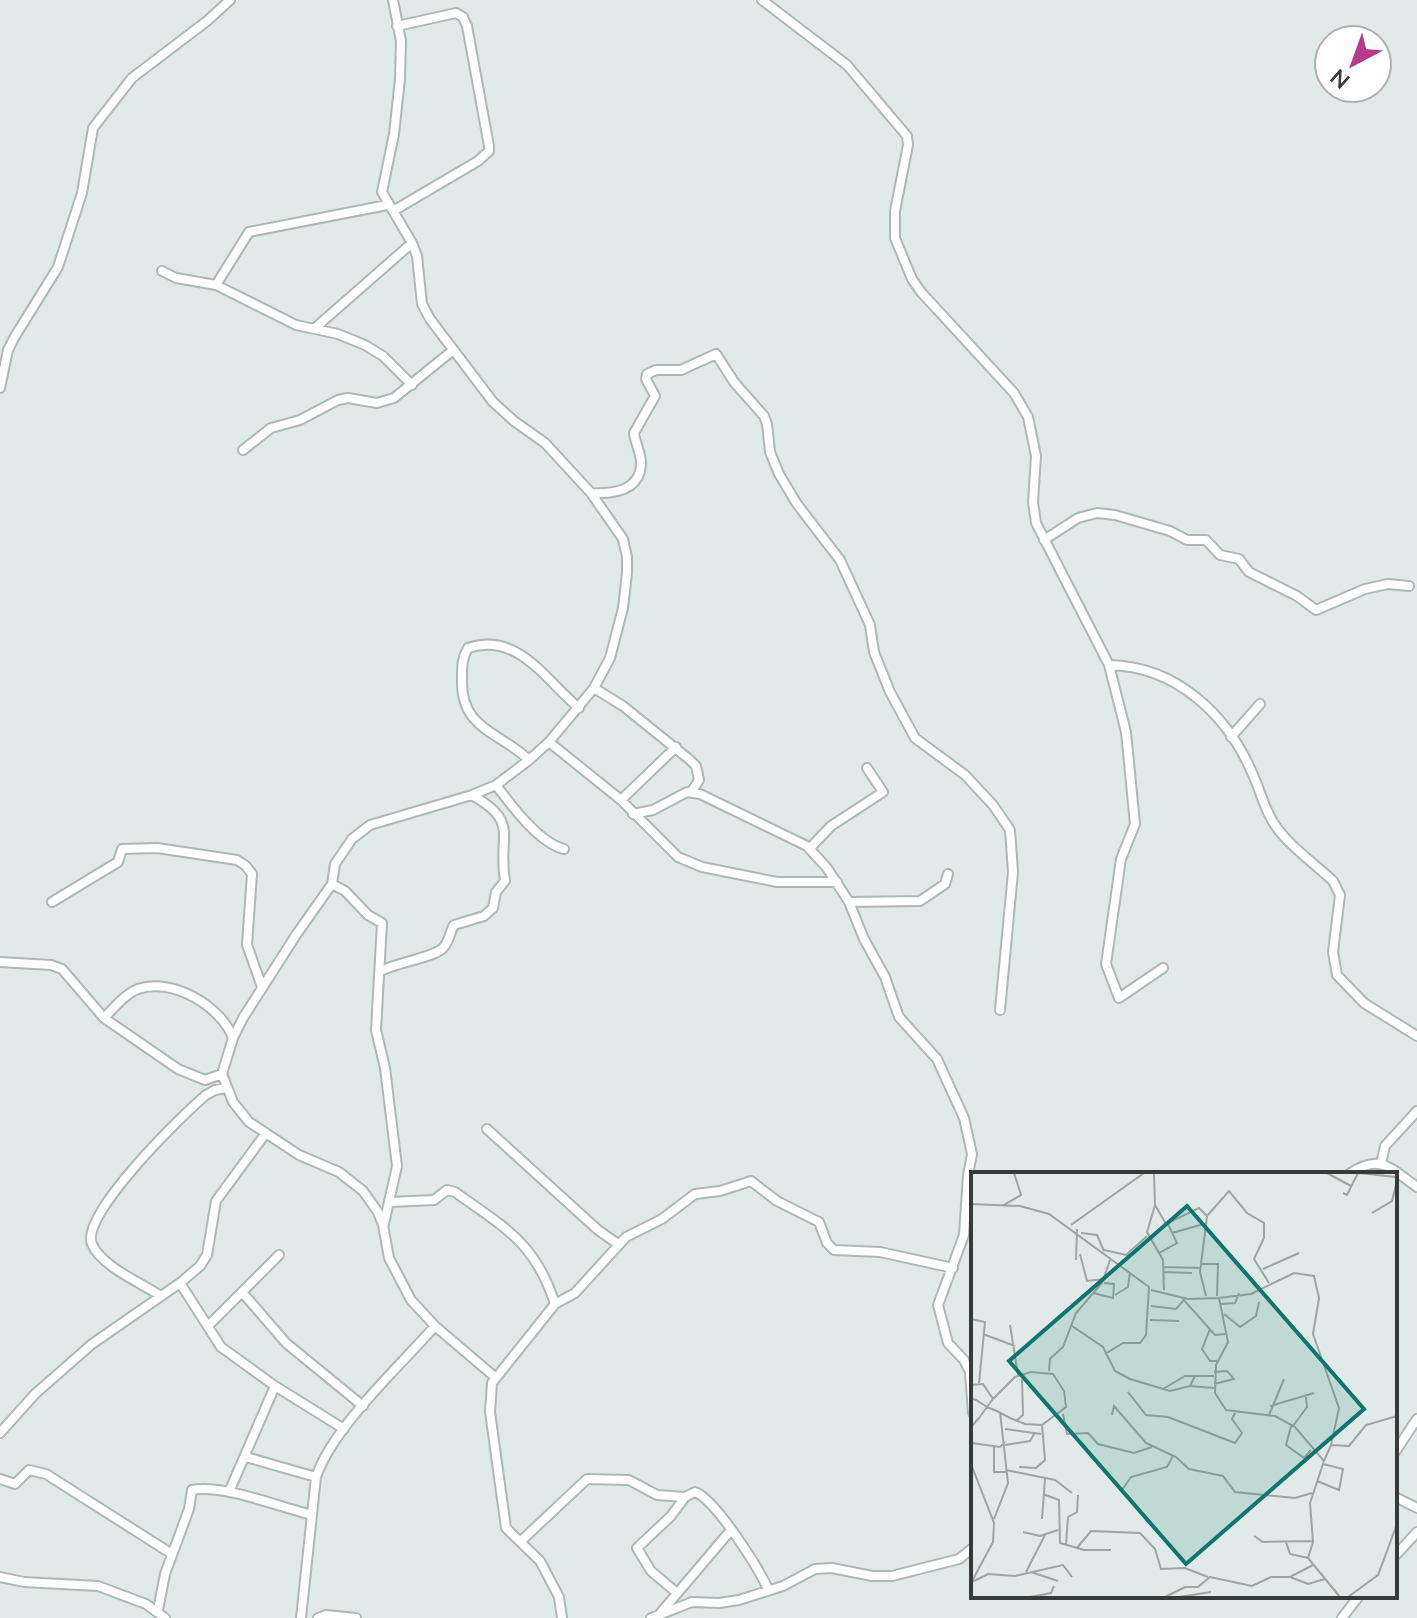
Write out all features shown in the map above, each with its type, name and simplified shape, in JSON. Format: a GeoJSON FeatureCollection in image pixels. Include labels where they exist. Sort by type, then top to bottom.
{"type":"FeatureCollection","features":[{"type":"Feature","properties":{"kind":"street"},"geometry":{"type":"LineString","coordinates":[[0,388],[8,350],[58,267],[78,209],[93,128],[132,78],[230,0]]}},
{"type":"Feature","properties":{"kind":"street"},"geometry":{"type":"LineString","coordinates":[[393,0],[401,41],[398,100],[382,192],[417,256],[422,304],[452,351],[493,402],[545,443],[591,493],[623,539],[627,557],[623,608],[610,658],[594,688],[549,742],[529,760],[496,785],[472,795],[362,829],[339,856],[332,884],[262,987],[233,1038],[222,1074],[226,1088],[241,1113],[299,1155],[339,1172],[371,1201],[383,1225],[389,1258],[411,1300],[435,1326],[496,1378]]}},
{"type":"Feature","properties":{"kind":"street"},"geometry":{"type":"LineString","coordinates":[[762,0],[847,65],[907,136],[908,145],[895,211],[895,238],[912,279],[1014,393],[1028,417],[1036,456],[1033,502],[1036,523],[1109,665],[1126,732],[1135,824],[1121,859],[1106,968],[1119,998],[1163,968]]}},
{"type":"Feature","properties":{"kind":"street"},"geometry":{"type":"LineString","coordinates":[[216,285],[249,232],[390,208],[478,161],[489,151],[463,17],[456,13],[397,26]]}},
{"type":"Feature","properties":{"kind":"street"},"geometry":{"type":"LineString","coordinates":[[315,328],[412,243]]}},
{"type":"Feature","properties":{"kind":"street"},"geometry":{"type":"LineString","coordinates":[[162,271],[176,278],[216,285],[282,319],[365,345],[383,356],[412,385]]}},
{"type":"Feature","properties":{"kind":"street"},"geometry":{"type":"LineString","coordinates":[[243,450],[271,428],[300,420],[338,400],[348,398],[377,403],[394,398],[452,351]]}},
{"type":"Feature","properties":{"kind":"street"},"geometry":{"type":"LineString","coordinates":[[591,493],[622,491],[638,475],[641,464],[634,433],[655,396],[646,379],[647,374],[656,370],[681,370],[716,354],[734,382],[764,416],[773,462],[789,492],[837,555],[870,625],[874,652],[890,692],[915,738],[965,775],[993,805],[1010,830],[1013,872],[1000,1010]]}},
{"type":"Feature","properties":{"kind":"street"},"geometry":{"type":"LineString","coordinates":[[1044,540],[1087,514],[1115,515],[1170,531],[1187,540],[1206,540],[1220,555],[1236,557],[1249,572],[1319,611],[1365,589],[1388,584],[1409,586]]}},
{"type":"Feature","properties":{"kind":"street"},"geometry":{"type":"LineString","coordinates":[[529,760],[485,729],[468,711],[461,687],[463,656],[468,648],[483,645],[515,650],[579,708]]}},
{"type":"Feature","properties":{"kind":"street"},"geometry":{"type":"LineString","coordinates":[[1109,665],[1137,669],[1182,686],[1210,709],[1253,775],[1262,804],[1276,827],[1333,881],[1339,891],[1333,952],[1337,975],[1364,1003],[1417,1036]]}},
{"type":"Feature","properties":{"kind":"street"},"geometry":{"type":"LineString","coordinates":[[594,688],[676,747],[699,773],[699,780],[692,791],[653,810],[633,814]]}},
{"type":"Feature","properties":{"kind":"street"},"geometry":{"type":"LineString","coordinates":[[1231,737],[1260,704]]}},
{"type":"Feature","properties":{"kind":"street"},"geometry":{"type":"LineString","coordinates":[[549,742],[621,800],[672,853],[702,867],[777,882],[837,882]]}},
{"type":"Feature","properties":{"kind":"street"},"geometry":{"type":"LineString","coordinates":[[621,800],[676,747]]}},
{"type":"Feature","properties":{"kind":"street"},"geometry":{"type":"LineString","coordinates":[[810,848],[826,830],[883,792],[867,768]]}},
{"type":"Feature","properties":{"kind":"street"},"geometry":{"type":"LineString","coordinates":[[496,785],[511,805],[551,845],[564,849]]}},
{"type":"Feature","properties":{"kind":"street"},"geometry":{"type":"LineString","coordinates":[[692,791],[810,848],[849,902],[859,929],[885,977],[899,1017],[937,1059],[967,1128],[972,1154],[962,1245],[942,1293],[939,1309],[948,1343],[964,1360],[970,1372],[971,1386]]}},
{"type":"Feature","properties":{"kind":"street"},"geometry":{"type":"LineString","coordinates":[[381,971],[437,952],[447,942],[454,925],[484,916],[493,908],[496,892],[505,881],[502,866],[503,824],[499,813],[472,795]]}},
{"type":"Feature","properties":{"kind":"street"},"geometry":{"type":"LineString","coordinates":[[52,902],[118,862],[122,849],[157,848],[237,860],[252,874],[247,945],[262,987]]}},
{"type":"Feature","properties":{"kind":"street"},"geometry":{"type":"LineString","coordinates":[[849,902],[920,901],[945,884],[948,874]]}},
{"type":"Feature","properties":{"kind":"street"},"geometry":{"type":"LineString","coordinates":[[332,884],[345,891],[368,915],[382,923],[376,1030],[385,1068],[397,1166],[383,1225]]}},
{"type":"Feature","properties":{"kind":"street"},"geometry":{"type":"LineString","coordinates":[[0,962],[51,965],[62,969],[104,1018],[178,1069],[205,1080],[222,1074]]}},
{"type":"Feature","properties":{"kind":"street"},"geometry":{"type":"LineString","coordinates":[[104,1018],[132,992],[144,987],[164,986],[181,991],[205,1006],[225,1022],[233,1038]]}},
{"type":"Feature","properties":{"kind":"street"},"geometry":{"type":"LineString","coordinates":[[161,1296],[101,1257],[90,1240],[90,1231],[106,1200],[141,1162],[206,1095],[226,1088]]}},
{"type":"Feature","properties":{"kind":"street"},"geometry":{"type":"LineString","coordinates":[[1381,1164],[1385,1146],[1417,1111]]}},
{"type":"Feature","properties":{"kind":"street"},"geometry":{"type":"LineString","coordinates":[[487,1129],[598,1230],[618,1244]]}},
{"type":"Feature","properties":{"kind":"street"},"geometry":{"type":"LineString","coordinates":[[0,1433],[35,1394],[92,1344],[200,1266],[207,1255],[216,1201],[266,1133]]}},
{"type":"Feature","properties":{"kind":"street"},"geometry":{"type":"LineString","coordinates":[[1352,1172],[1368,1163],[1381,1164],[1394,1172]]}},
{"type":"Feature","properties":{"kind":"street"},"geometry":{"type":"LineString","coordinates":[[1397,1174],[1417,1187]]}},
{"type":"Feature","properties":{"kind":"street"},"geometry":{"type":"LineString","coordinates":[[562,1618],[552,1579],[534,1552],[507,1530],[490,1412],[490,1389],[555,1304],[575,1293],[618,1244],[632,1233],[662,1219],[695,1194],[720,1191],[751,1181],[777,1201],[819,1222],[831,1249],[880,1252],[953,1268]]}},
{"type":"Feature","properties":{"kind":"street"},"geometry":{"type":"LineString","coordinates":[[390,1202],[430,1201],[447,1190],[455,1192],[525,1245],[539,1266],[555,1304]]}},
{"type":"Feature","properties":{"kind":"street"},"geometry":{"type":"LineString","coordinates":[[208,1326],[279,1255]]}},
{"type":"Feature","properties":{"kind":"street"},"geometry":{"type":"LineString","coordinates":[[180,1283],[221,1347],[275,1386],[344,1429]]}},
{"type":"Feature","properties":{"kind":"street"},"geometry":{"type":"LineString","coordinates":[[242,1292],[286,1343],[363,1406]]}},
{"type":"Feature","properties":{"kind":"street"},"geometry":{"type":"LineString","coordinates":[[301,1618],[316,1477],[329,1448],[435,1326]]}},
{"type":"Feature","properties":{"kind":"street"},"geometry":{"type":"LineString","coordinates":[[229,1492],[275,1386]]}},
{"type":"Feature","properties":{"kind":"street"},"geometry":{"type":"LineString","coordinates":[[1397,1449],[1417,1419]]}},
{"type":"Feature","properties":{"kind":"street"},"geometry":{"type":"LineString","coordinates":[[246,1457],[316,1477]]}},
{"type":"Feature","properties":{"kind":"street"},"geometry":{"type":"LineString","coordinates":[[0,1479],[15,1484],[29,1470],[46,1474],[172,1554]]}},
{"type":"Feature","properties":{"kind":"street"},"geometry":{"type":"LineString","coordinates":[[521,1541],[587,1479],[629,1480],[657,1495],[685,1497]]}},
{"type":"Feature","properties":{"kind":"street"},"geometry":{"type":"LineString","coordinates":[[158,1610],[172,1554],[189,1509],[191,1491],[229,1492],[312,1515]]}},
{"type":"Feature","properties":{"kind":"street"},"geometry":{"type":"LineString","coordinates":[[677,1593],[651,1571],[637,1548],[692,1492],[701,1494],[716,1509],[751,1558],[768,1589]]}},
{"type":"Feature","properties":{"kind":"street"},"geometry":{"type":"LineString","coordinates":[[1397,1498],[1417,1508]]}},
{"type":"Feature","properties":{"kind":"street"},"geometry":{"type":"LineString","coordinates":[[659,1617],[731,1530]]}},
{"type":"Feature","properties":{"kind":"street"},"geometry":{"type":"LineString","coordinates":[[1397,1554],[1417,1532]]}},
{"type":"Feature","properties":{"kind":"street"},"geometry":{"type":"LineString","coordinates":[[659,1617],[685,1603],[739,1600],[783,1586],[821,1568],[880,1577],[905,1574],[959,1559],[971,1550]]}},
{"type":"Feature","properties":{"kind":"street"},"geometry":{"type":"LineString","coordinates":[[0,1577],[24,1582],[98,1586],[158,1610],[165,1618]]}},
{"type":"Feature","properties":{"kind":"street"},"geometry":{"type":"LineString","coordinates":[[1342,1618],[1357,1598]]}},
{"type":"Feature","properties":{"kind":"street"},"geometry":{"type":"LineString","coordinates":[[318,1618],[326,1615],[356,1618]]}}]}
